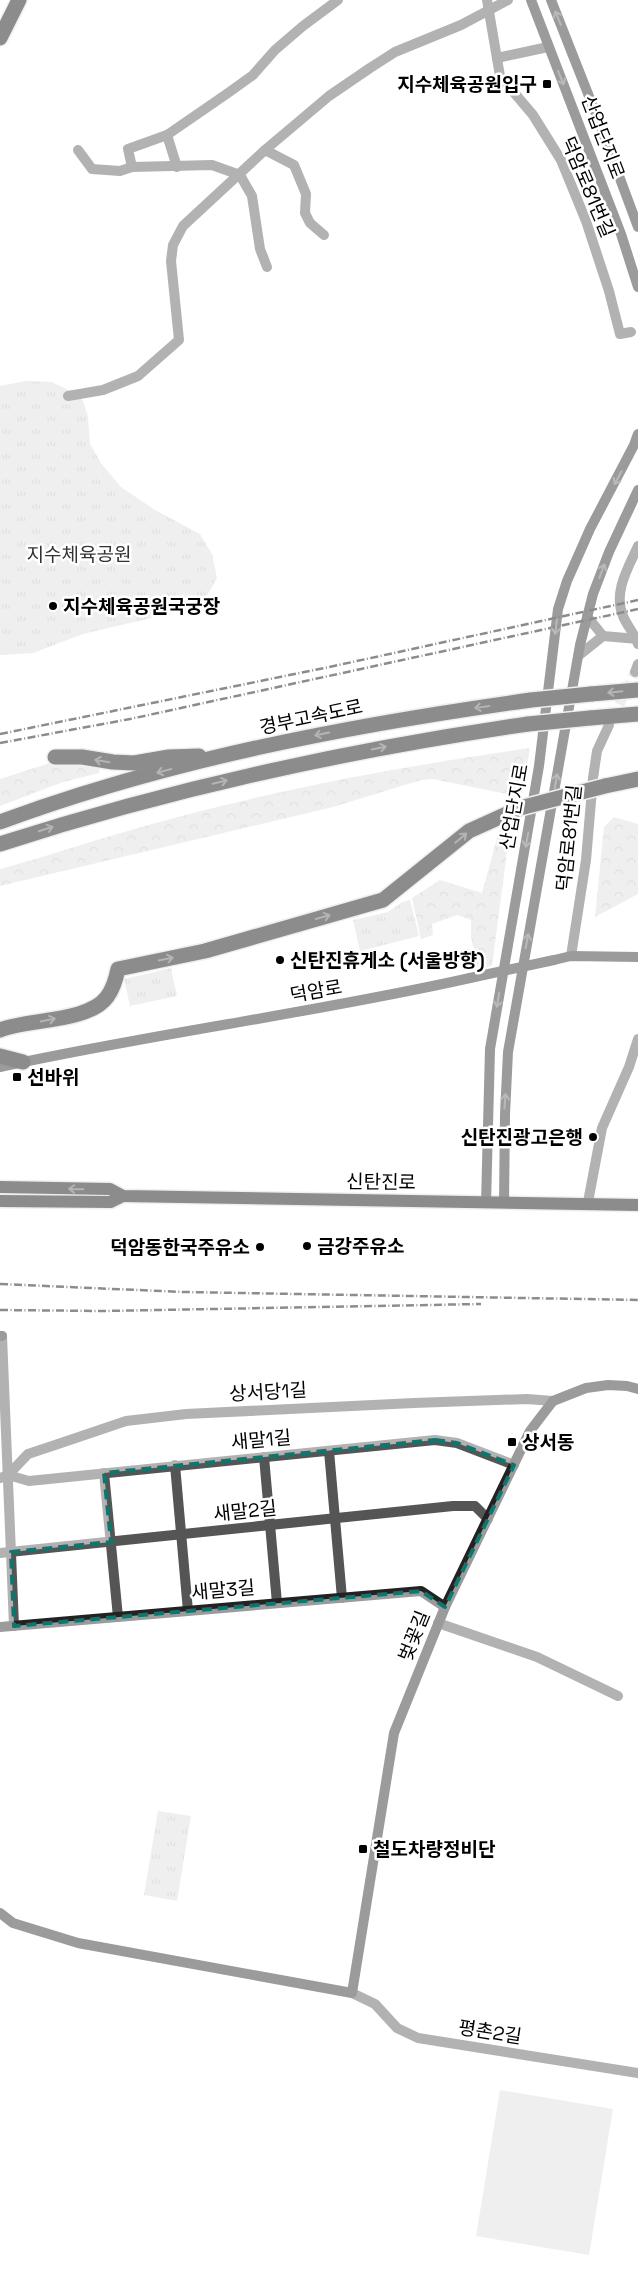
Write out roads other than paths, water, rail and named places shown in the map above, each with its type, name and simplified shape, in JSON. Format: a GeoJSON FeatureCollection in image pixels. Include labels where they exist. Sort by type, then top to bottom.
{"type":"FeatureCollection","features":[{"type":"Feature","properties":{"kind":"highway"},"geometry":{"type":"LineString","coordinates":[[0,27],[10,0]]}},
{"type":"Feature","properties":{"kind":"highway"},"geometry":{"type":"LineString","coordinates":[[0,38],[20,0]]}},
{"type":"Feature","properties":{"kind":"highway","name":"경부고속도로"},"geometry":{"type":"LineString","coordinates":[[0,822],[85,793],[220,756],[337,731],[435,713],[531,700],[638,690]]}},
{"type":"Feature","properties":{"kind":"highway"},"geometry":{"type":"LineString","coordinates":[[0,844],[67,822],[161,796],[320,759],[528,724],[638,714]]}},
{"type":"Feature","properties":{"kind":"highway"},"geometry":{"type":"LineString","coordinates":[[56,757],[82,757],[134,763],[169,757],[220,756]]}},
{"type":"Feature","properties":{"kind":"highway"},"geometry":{"type":"LineString","coordinates":[[0,1030],[61,1018],[95,1007],[106,999],[115,981],[118,968],[206,951],[383,900],[469,831],[520,808],[638,779]]}},
{"type":"Feature","properties":{"kind":"highway"},"geometry":{"type":"LineString","coordinates":[[0,1056],[23,1062]]}},
{"type":"Feature","properties":{"kind":"main road","name":"신탄진로"},"geometry":{"type":"LineString","coordinates":[[0,1188],[110,1189],[123,1196],[486,1203],[588,1202],[638,1205]]}},
{"type":"Feature","properties":{"kind":"main road","name":"신탄진로"},"geometry":{"type":"LineString","coordinates":[[0,1201],[111,1202],[123,1196]]}},
{"type":"Feature","properties":{"kind":"street"},"geometry":{"type":"LineString","coordinates":[[132,167],[128,149],[167,136],[253,75],[276,50],[303,26],[338,0]]}},
{"type":"Feature","properties":{"kind":"street"},"geometry":{"type":"LineString","coordinates":[[487,0],[497,58],[548,47]]}},
{"type":"Feature","properties":{"kind":"street"},"geometry":{"type":"LineString","coordinates":[[68,396],[103,390],[138,376],[179,340],[178,312],[171,274],[173,246],[183,226],[265,150],[329,96],[395,52],[461,25],[508,0]]}},
{"type":"Feature","properties":{"kind":"street","name":"산업단지로"},"geometry":{"type":"LineString","coordinates":[[531,0],[622,234],[638,287]]}},
{"type":"Feature","properties":{"kind":"street","name":"산업단지로"},"geometry":{"type":"LineString","coordinates":[[551,0],[638,227]]}},
{"type":"Feature","properties":{"kind":"street","name":"덕암로81번길"},"geometry":{"type":"LineString","coordinates":[[497,58],[500,76],[533,115],[561,160],[586,221],[610,291],[620,334],[631,332]]}},
{"type":"Feature","properties":{"kind":"street"},"geometry":{"type":"LineString","coordinates":[[167,136],[177,167]]}},
{"type":"Feature","properties":{"kind":"street"},"geometry":{"type":"LineString","coordinates":[[78,150],[92,170],[212,164],[240,175],[252,196],[260,249],[267,266]]}},
{"type":"Feature","properties":{"kind":"street"},"geometry":{"type":"LineString","coordinates":[[265,150],[294,165],[306,194],[305,213],[310,223],[324,235]]}},
{"type":"Feature","properties":{"kind":"street","name":"산업단지로"},"geometry":{"type":"LineString","coordinates":[[486,1203],[490,1049],[539,766],[558,609],[567,581],[590,529],[638,434]]}},
{"type":"Feature","properties":{"kind":"street","name":"산업단지로"},"geometry":{"type":"LineString","coordinates":[[504,1203],[508,1052],[578,656],[593,594],[609,552],[638,490]]}},
{"type":"Feature","properties":{"kind":"street"},"geometry":{"type":"LineString","coordinates":[[637,640],[623,617],[619,597],[626,570],[638,546]]}},
{"type":"Feature","properties":{"kind":"street"},"geometry":{"type":"LineString","coordinates":[[587,616],[603,636],[637,640]]}},
{"type":"Feature","properties":{"kind":"street"},"geometry":{"type":"LineString","coordinates":[[578,656],[603,636]]}},
{"type":"Feature","properties":{"kind":"street","name":"덕암로81번길"},"geometry":{"type":"LineString","coordinates":[[571,956],[586,860],[593,778],[598,751],[609,724]]}},
{"type":"Feature","properties":{"kind":"street","name":"덕암로"},"geometry":{"type":"LineString","coordinates":[[0,1067],[109,1044],[341,1004],[571,956],[638,957]]}},
{"type":"Feature","properties":{"kind":"street"},"geometry":{"type":"LineString","coordinates":[[588,1202],[602,1128],[629,1067],[638,1040]]}},
{"type":"Feature","properties":{"kind":"street"},"geometry":{"type":"LineString","coordinates":[[1,1336],[4,1476],[11,1552],[14,1626]]}},
{"type":"Feature","properties":{"kind":"street"},"geometry":{"type":"LineString","coordinates":[[553,1401],[586,1388],[608,1385],[628,1386],[638,1389]]}},
{"type":"Feature","properties":{"kind":"street","name":"상서당1길"},"geometry":{"type":"LineString","coordinates":[[4,1476],[28,1454],[126,1421],[150,1417],[414,1403],[527,1399],[553,1401]]}},
{"type":"Feature","properties":{"kind":"street","name":"벚꽃길"},"geometry":{"type":"LineString","coordinates":[[352,1993],[394,1734],[445,1607],[530,1431],[553,1401]]}},
{"type":"Feature","properties":{"kind":"street","name":"새말1길"},"geometry":{"type":"LineString","coordinates":[[4,1476],[29,1481],[435,1440],[457,1443],[514,1465]]}},
{"type":"Feature","properties":{"kind":"street"},"geometry":{"type":"LineString","coordinates":[[329,1451],[342,1598]]}},
{"type":"Feature","properties":{"kind":"street"},"geometry":{"type":"LineString","coordinates":[[264,1457],[277,1603]]}},
{"type":"Feature","properties":{"kind":"street"},"geometry":{"type":"LineString","coordinates":[[175,1465],[188,1611]]}},
{"type":"Feature","properties":{"kind":"street"},"geometry":{"type":"LineString","coordinates":[[104,1473],[118,1617]]}},
{"type":"Feature","properties":{"kind":"street","name":"새말2길"},"geometry":{"type":"LineString","coordinates":[[0,1553],[453,1506],[475,1506],[488,1520]]}},
{"type":"Feature","properties":{"kind":"street","name":"새말3길"},"geometry":{"type":"LineString","coordinates":[[0,1627],[421,1591],[445,1607]]}},
{"type":"Feature","properties":{"kind":"street"},"geometry":{"type":"LineString","coordinates":[[438,1623],[537,1657],[618,1696]]}},
{"type":"Feature","properties":{"kind":"street"},"geometry":{"type":"LineString","coordinates":[[0,1913],[13,1923],[78,1943],[352,1993]]}},
{"type":"Feature","properties":{"kind":"street","name":"평촌2길"},"geometry":{"type":"LineString","coordinates":[[352,1993],[376,2004],[397,2028],[418,2038],[638,2072]]}},
{"type":"Feature","properties":{"kind":"tunnel"},"geometry":{"type":"LineString","coordinates":[[613,718],[635,672]]}},
{"type":"Feature","properties":{"kind":"railway"},"geometry":{"type":"LineString","coordinates":[[0,734],[334,666],[638,600]]}},
{"type":"Feature","properties":{"kind":"railway"},"geometry":{"type":"LineString","coordinates":[[0,743],[130,719],[638,609]]}},
{"type":"Feature","properties":{"kind":"railway"},"geometry":{"type":"LineString","coordinates":[[0,1284],[183,1292],[638,1300]]}},
{"type":"Feature","properties":{"kind":"railway"},"geometry":{"type":"LineString","coordinates":[[0,1310],[105,1311],[481,1304]]}},
{"type":"Feature","properties":{"kind":"place","name":"지수체육공원입구"},"geometry":{"type":"Point","coordinates":[547,84]}},
{"type":"Feature","properties":{"kind":"place","name":"지수체육공원국궁장"},"geometry":{"type":"Point","coordinates":[53,606]}},
{"type":"Feature","properties":{"kind":"place","name":"신탄진휴게소 (서울방향)"},"geometry":{"type":"Point","coordinates":[280,960]}},
{"type":"Feature","properties":{"kind":"place","name":"선바위"},"geometry":{"type":"Point","coordinates":[17,1077]}},
{"type":"Feature","properties":{"kind":"place","name":"신탄진광고은행"},"geometry":{"type":"Point","coordinates":[593,1137]}},
{"type":"Feature","properties":{"kind":"place","name":"금강주유소"},"geometry":{"type":"Point","coordinates":[307,1246]}},
{"type":"Feature","properties":{"kind":"place","name":"덕암동한국주유소"},"geometry":{"type":"Point","coordinates":[260,1247]}},
{"type":"Feature","properties":{"kind":"place","name":"상서동"},"geometry":{"type":"Point","coordinates":[512,1442]}},
{"type":"Feature","properties":{"kind":"place","name":"철도차량정비단"},"geometry":{"type":"Point","coordinates":[363,1849]}},
{"type":"Feature","properties":{"kind":"park label","name":"지수체육공원"},"geometry":{"type":"Point","coordinates":[79,554]}}]}
